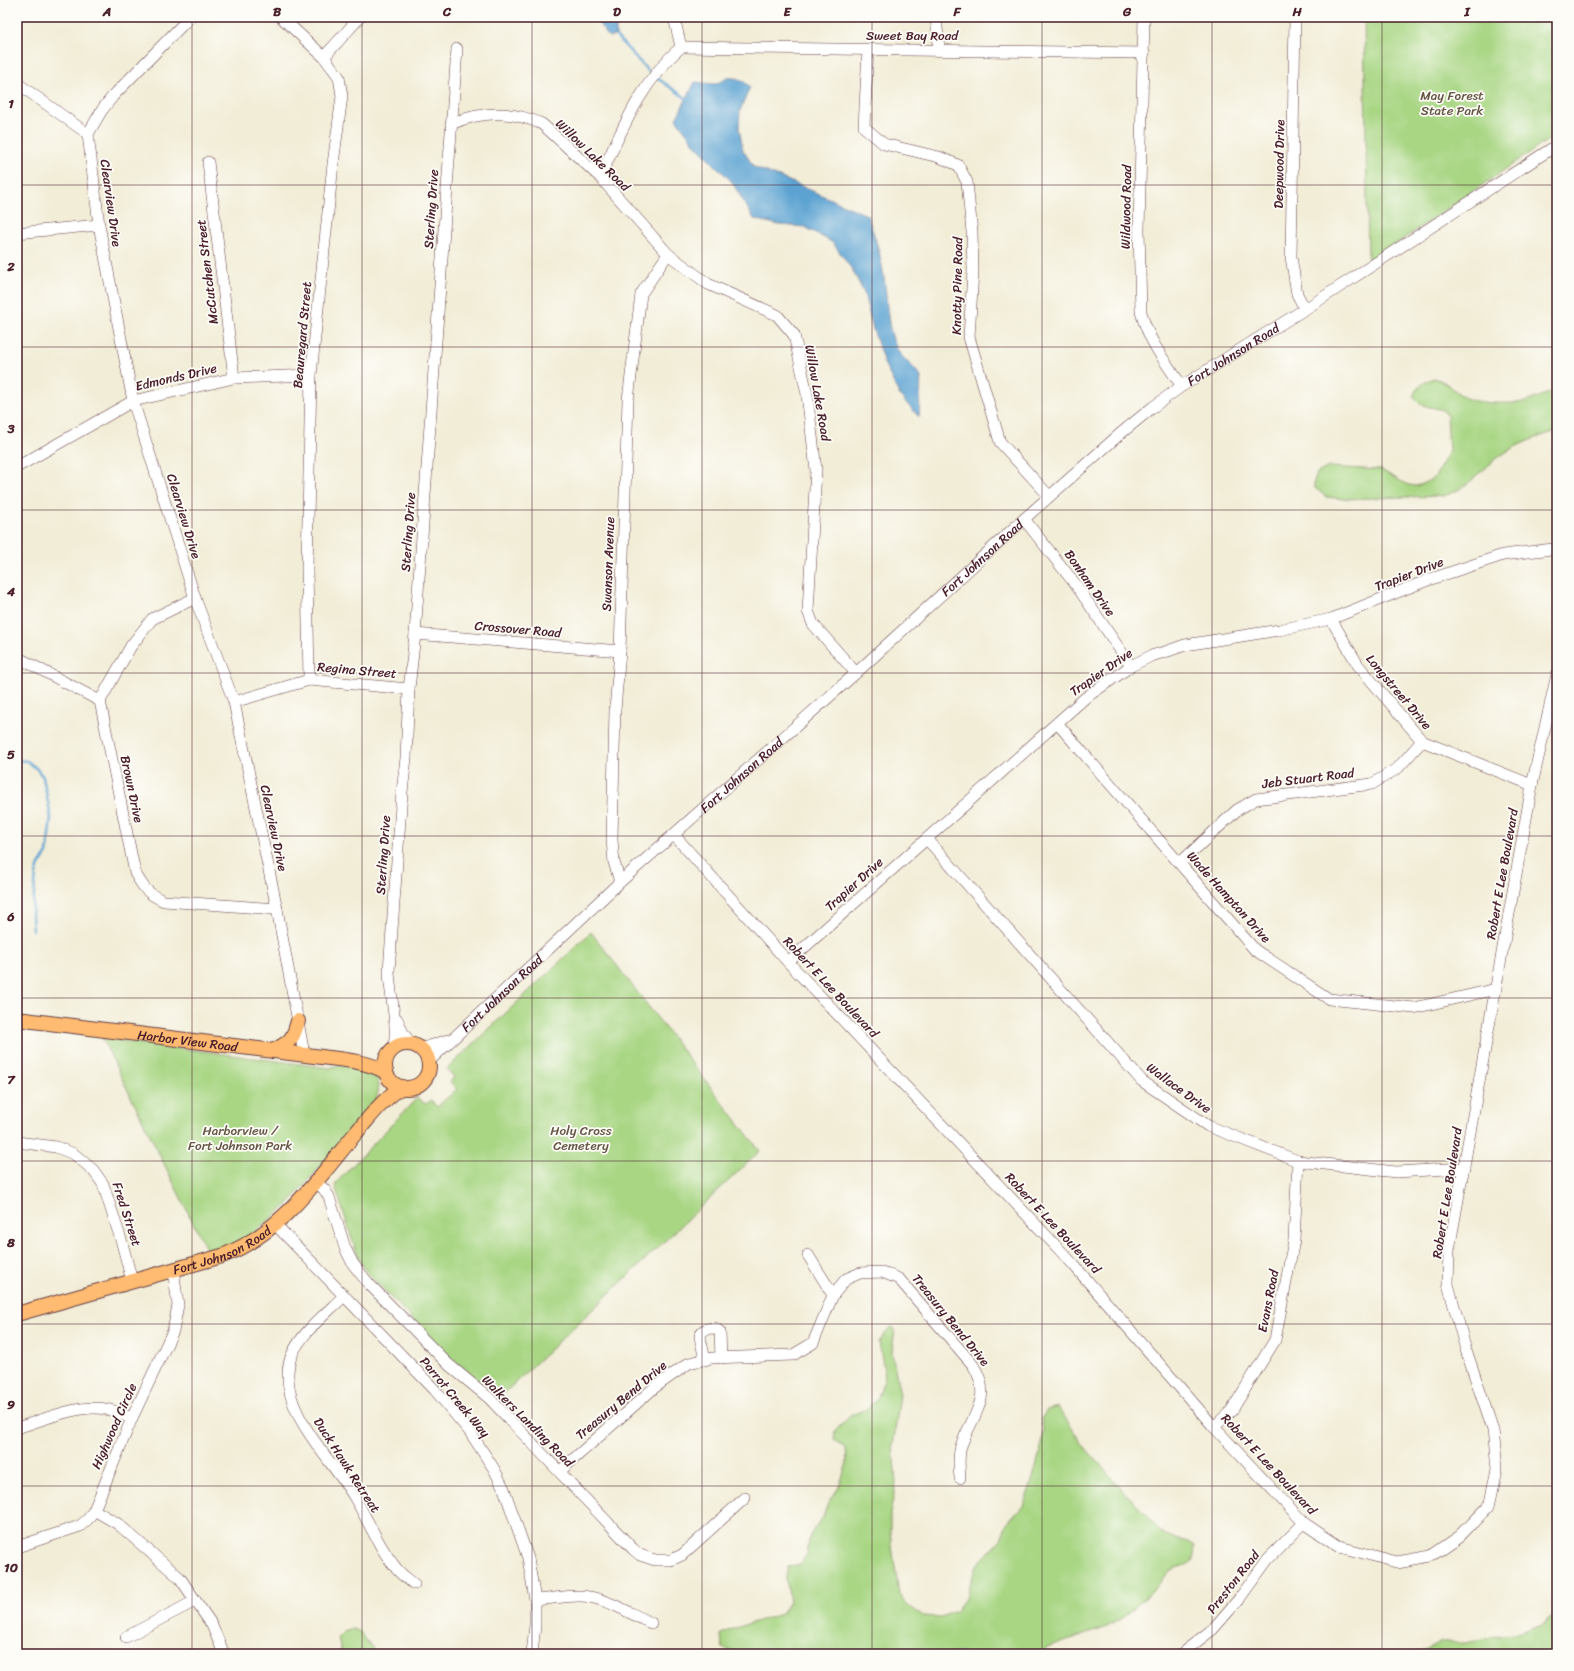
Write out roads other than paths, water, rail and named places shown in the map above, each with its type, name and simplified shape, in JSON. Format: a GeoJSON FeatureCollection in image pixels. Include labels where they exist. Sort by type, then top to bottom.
{"type":"FeatureCollection","features":[{"type":"Feature","properties":{"kind":"main road","name":"Harbor View Road"},"geometry":{"type":"LineString","coordinates":[[17,1019],[358,1062],[378,1068],[387,1074]]}},
{"type":"Feature","properties":{"kind":"main road"},"geometry":{"type":"LineString","coordinates":[[273,1051],[288,1043],[294,1037],[298,1021]]}},
{"type":"Feature","properties":{"kind":"main road"},"geometry":{"type":"LineString","coordinates":[[405,1044],[416,1047],[426,1055],[428,1072],[423,1081],[414,1086],[402,1087],[392,1081],[387,1074],[385,1066],[391,1051],[405,1044]]}},
{"type":"Feature","properties":{"kind":"main road","name":"Harbor View Road"},"geometry":{"type":"LineString","coordinates":[[358,1062],[376,1060],[391,1051]]}},
{"type":"Feature","properties":{"kind":"main road","name":"Fort Johnson Road"},"geometry":{"type":"LineString","coordinates":[[377,1109],[387,1084],[387,1074]]}},
{"type":"Feature","properties":{"kind":"main road","name":"Fort Johnson Road"},"geometry":{"type":"LineString","coordinates":[[17,1314],[235,1251],[247,1244],[275,1224],[293,1207],[377,1109],[393,1093],[402,1087]]}},
{"type":"Feature","properties":{"kind":"street"},"geometry":{"type":"LineString","coordinates":[[17,83],[88,134],[102,110],[113,96],[190,17]]}},
{"type":"Feature","properties":{"kind":"street","name":"Beauregard Street"},"geometry":{"type":"LineString","coordinates":[[282,17],[324,57],[339,76],[342,96],[333,164],[311,375],[307,568],[309,680]]}},
{"type":"Feature","properties":{"kind":"street"},"geometry":{"type":"LineString","coordinates":[[324,57],[360,17]]}},
{"type":"Feature","properties":{"kind":"street"},"geometry":{"type":"LineString","coordinates":[[600,178],[633,106],[668,57],[680,46],[674,17]]}},
{"type":"Feature","properties":{"kind":"street"},"geometry":{"type":"LineString","coordinates":[[936,17],[939,49]]}},
{"type":"Feature","properties":{"kind":"street","name":"Wildwood Road"},"geometry":{"type":"LineString","coordinates":[[1144,17],[1139,230],[1141,312],[1144,324],[1155,348],[1182,386]]}},
{"type":"Feature","properties":{"kind":"street","name":"Deepwood Drive"},"geometry":{"type":"LineString","coordinates":[[1295,17],[1291,257],[1298,294],[1305,309]]}},
{"type":"Feature","properties":{"kind":"street","name":"Sweet Bay Road"},"geometry":{"type":"LineString","coordinates":[[680,46],[1144,53]]}},
{"type":"Feature","properties":{"kind":"street","name":"Sterling Drive"},"geometry":{"type":"LineString","coordinates":[[416,1047],[403,1033],[395,1016],[389,990],[389,971],[406,758],[409,689],[415,634],[457,49]]}},
{"type":"Feature","properties":{"kind":"street","name":"Knotty Pine Road"},"geometry":{"type":"LineString","coordinates":[[868,50],[864,127],[884,144],[939,156],[958,165],[968,182],[973,271],[969,337],[1000,442],[1049,496]]}},
{"type":"Feature","properties":{"kind":"street","name":"Willow Lake Road"},"geometry":{"type":"LineString","coordinates":[[451,124],[463,119],[487,114],[503,113],[530,119],[542,124],[600,178],[668,254],[708,284],[777,314],[794,335],[807,394],[816,470],[808,611],[813,624],[856,673]]}},
{"type":"Feature","properties":{"kind":"street","name":"Clearview Drive"},"geometry":{"type":"LineString","coordinates":[[88,134],[99,224],[133,401],[195,598],[234,702],[277,909],[304,1054]]}},
{"type":"Feature","properties":{"kind":"street","name":"Fort Johnson Road"},"geometry":{"type":"LineString","coordinates":[[428,1062],[620,882],[856,673],[1101,449],[1153,407],[1182,386],[1305,309],[1557,145]]}},
{"type":"Feature","properties":{"kind":"street","name":"McCutchen Street"},"geometry":{"type":"LineString","coordinates":[[208,162],[234,378]]}},
{"type":"Feature","properties":{"kind":"street"},"geometry":{"type":"LineString","coordinates":[[17,233],[99,224]]}},
{"type":"Feature","properties":{"kind":"street","name":"Swanson Avenue"},"geometry":{"type":"LineString","coordinates":[[620,882],[612,850],[615,710],[620,652],[628,400],[641,294],[668,254]]}},
{"type":"Feature","properties":{"kind":"street","name":"Edmonds Drive"},"geometry":{"type":"LineString","coordinates":[[17,467],[133,401],[234,378],[311,375]]}},
{"type":"Feature","properties":{"kind":"street","name":"Bonham Drive"},"geometry":{"type":"LineString","coordinates":[[1024,519],[1076,585],[1131,666]]}},
{"type":"Feature","properties":{"kind":"street","name":"Trapier Drive"},"geometry":{"type":"LineString","coordinates":[[788,962],[1085,698],[1131,666],[1151,656],[1185,645],[1279,630],[1331,619],[1428,580],[1502,555],[1553,549],[1557,550]]}},
{"type":"Feature","properties":{"kind":"street"},"geometry":{"type":"LineString","coordinates":[[17,657],[100,701],[131,646],[152,619],[195,598]]}},
{"type":"Feature","properties":{"kind":"street","name":"Longstreet Drive"},"geometry":{"type":"LineString","coordinates":[[1331,619],[1358,665],[1422,742],[1532,785]]}},
{"type":"Feature","properties":{"kind":"street","name":"Crossover Road"},"geometry":{"type":"LineString","coordinates":[[415,634],[620,652]]}},
{"type":"Feature","properties":{"kind":"street","name":"Robert E Lee Boulevard"},"geometry":{"type":"LineString","coordinates":[[674,835],[788,962],[1072,1263],[1214,1427],[1304,1523],[1340,1546],[1397,1562],[1431,1556],[1460,1536],[1489,1506],[1497,1469],[1493,1430],[1466,1350],[1448,1284],[1450,1250],[1532,785],[1557,674]]}},
{"type":"Feature","properties":{"kind":"street","name":"Regina Street"},"geometry":{"type":"LineString","coordinates":[[234,702],[309,680],[409,689]]}},
{"type":"Feature","properties":{"kind":"street","name":"Brown Drive"},"geometry":{"type":"LineString","coordinates":[[100,701],[135,873],[142,886],[151,895],[164,901],[277,909]]}},
{"type":"Feature","properties":{"kind":"street","name":"Wade Hampton Drive"},"geometry":{"type":"LineString","coordinates":[[1057,723],[1255,950],[1330,1000],[1414,1008],[1496,989]]}},
{"type":"Feature","properties":{"kind":"street","name":"Jeb Stuart Road"},"geometry":{"type":"LineString","coordinates":[[1180,863],[1237,810],[1256,799],[1372,784],[1398,768],[1422,742]]}},
{"type":"Feature","properties":{"kind":"street","name":"Wallace Drive"},"geometry":{"type":"LineString","coordinates":[[927,839],[1142,1081],[1208,1126],[1298,1161],[1396,1172],[1464,1168]]}},
{"type":"Feature","properties":{"kind":"street","name":"Sterling Drive"},"geometry":{"type":"LineString","coordinates":[[391,1051],[395,1016]]}},
{"type":"Feature","properties":{"kind":"street","name":"Fort Johnson Road"},"geometry":{"type":"LineString","coordinates":[[416,1047],[438,1044],[457,1035]]}},
{"type":"Feature","properties":{"kind":"street","name":"Fred Street"},"geometry":{"type":"LineString","coordinates":[[17,1142],[56,1147],[74,1154],[93,1170],[103,1184],[122,1242],[132,1281]]}},
{"type":"Feature","properties":{"kind":"street","name":"Evans Road"},"geometry":{"type":"LineString","coordinates":[[1214,1427],[1232,1410],[1275,1340],[1294,1240],[1298,1161]]}},
{"type":"Feature","properties":{"kind":"street","name":"Walkers Landing Road"},"geometry":{"type":"LineString","coordinates":[[315,1182],[324,1189],[329,1197],[345,1248],[353,1264],[368,1282],[449,1365],[489,1398],[522,1435],[640,1555],[655,1560],[671,1560],[682,1555],[745,1498]]}},
{"type":"Feature","properties":{"kind":"street","name":"Parrot Creek Way"},"geometry":{"type":"LineString","coordinates":[[275,1224],[434,1389],[470,1432],[494,1469],[504,1489],[524,1543],[535,1600],[535,1625],[532,1654]]}},
{"type":"Feature","properties":{"kind":"street"},"geometry":{"type":"LineString","coordinates":[[808,1256],[834,1295]]}},
{"type":"Feature","properties":{"kind":"street","name":"Highwood Circle"},"geometry":{"type":"LineString","coordinates":[[17,1547],[80,1526],[88,1519],[94,1510],[132,1418],[175,1323],[178,1306],[173,1269]]}},
{"type":"Feature","properties":{"kind":"street","name":"Treasury Bend Drive"},"geometry":{"type":"LineString","coordinates":[[560,1472],[655,1387],[689,1363],[721,1358],[792,1355],[813,1343],[834,1295],[846,1279],[860,1273],[882,1272],[899,1279],[973,1365],[980,1376],[982,1399],[961,1447],[959,1459],[960,1478]]}},
{"type":"Feature","properties":{"kind":"street","name":"Duck Hawk Retreat"},"geometry":{"type":"LineString","coordinates":[[344,1296],[300,1340],[289,1362],[287,1376],[288,1384],[292,1400],[305,1429],[352,1493],[381,1547],[396,1569],[414,1584]]}},
{"type":"Feature","properties":{"kind":"street"},"geometry":{"type":"LineString","coordinates":[[705,1360],[700,1337],[703,1330],[708,1328],[715,1328],[720,1332],[721,1358]]}},
{"type":"Feature","properties":{"kind":"street"},"geometry":{"type":"LineString","coordinates":[[17,1428],[61,1414],[89,1408],[105,1408],[132,1418]]}},
{"type":"Feature","properties":{"kind":"street"},"geometry":{"type":"LineString","coordinates":[[94,1510],[118,1524],[180,1578],[212,1625],[224,1654]]}},
{"type":"Feature","properties":{"kind":"street","name":"Preston Road"},"geometry":{"type":"LineString","coordinates":[[1181,1654],[1213,1629],[1239,1599],[1268,1559],[1304,1523]]}},
{"type":"Feature","properties":{"kind":"street"},"geometry":{"type":"LineString","coordinates":[[535,1600],[579,1596],[590,1597],[611,1604],[651,1623]]}},
{"type":"Feature","properties":{"kind":"street"},"geometry":{"type":"LineString","coordinates":[[126,1637],[195,1601]]}},
{"type":"Feature","properties":{"kind":"water"},"geometry":{"type":"Polygon","coordinates":[[[594,17],[611,17],[616,25],[616,36],[609,37],[594,17]]]}},
{"type":"Feature","properties":{"kind":"water"},"geometry":{"type":"Polygon","coordinates":[[[728,78],[735,78],[745,82],[750,87],[740,111],[739,127],[743,150],[754,167],[867,215],[882,264],[890,330],[893,340],[899,353],[921,377],[919,417],[900,396],[884,363],[873,329],[864,293],[853,271],[833,243],[805,227],[779,225],[754,219],[732,182],[697,147],[676,119],[695,82],[715,84],[728,78]]]}},
{"type":"Feature","properties":{"kind":"waterway"},"geometry":{"type":"LineString","coordinates":[[616,36],[651,74]]}},
{"type":"Feature","properties":{"kind":"waterway"},"geometry":{"type":"LineString","coordinates":[[657,78],[686,98]]}},
{"type":"Feature","properties":{"kind":"waterway"},"geometry":{"type":"LineString","coordinates":[[17,760],[27,761],[36,768],[43,777],[51,817],[47,853],[39,865],[36,874],[32,915],[33,930]]}},
{"type":"Feature","properties":{"kind":"park label","name":"May Forest State Park"},"geometry":{"type":"Point","coordinates":[1452,102]}},
{"type":"Feature","properties":{"kind":"park label","name":"Harborview / Fort Johnson Park"},"geometry":{"type":"Point","coordinates":[240,1138]}},
{"type":"Feature","properties":{"kind":"park label","name":"Holy Cross Cemetery"},"geometry":{"type":"Point","coordinates":[581,1138]}}]}
